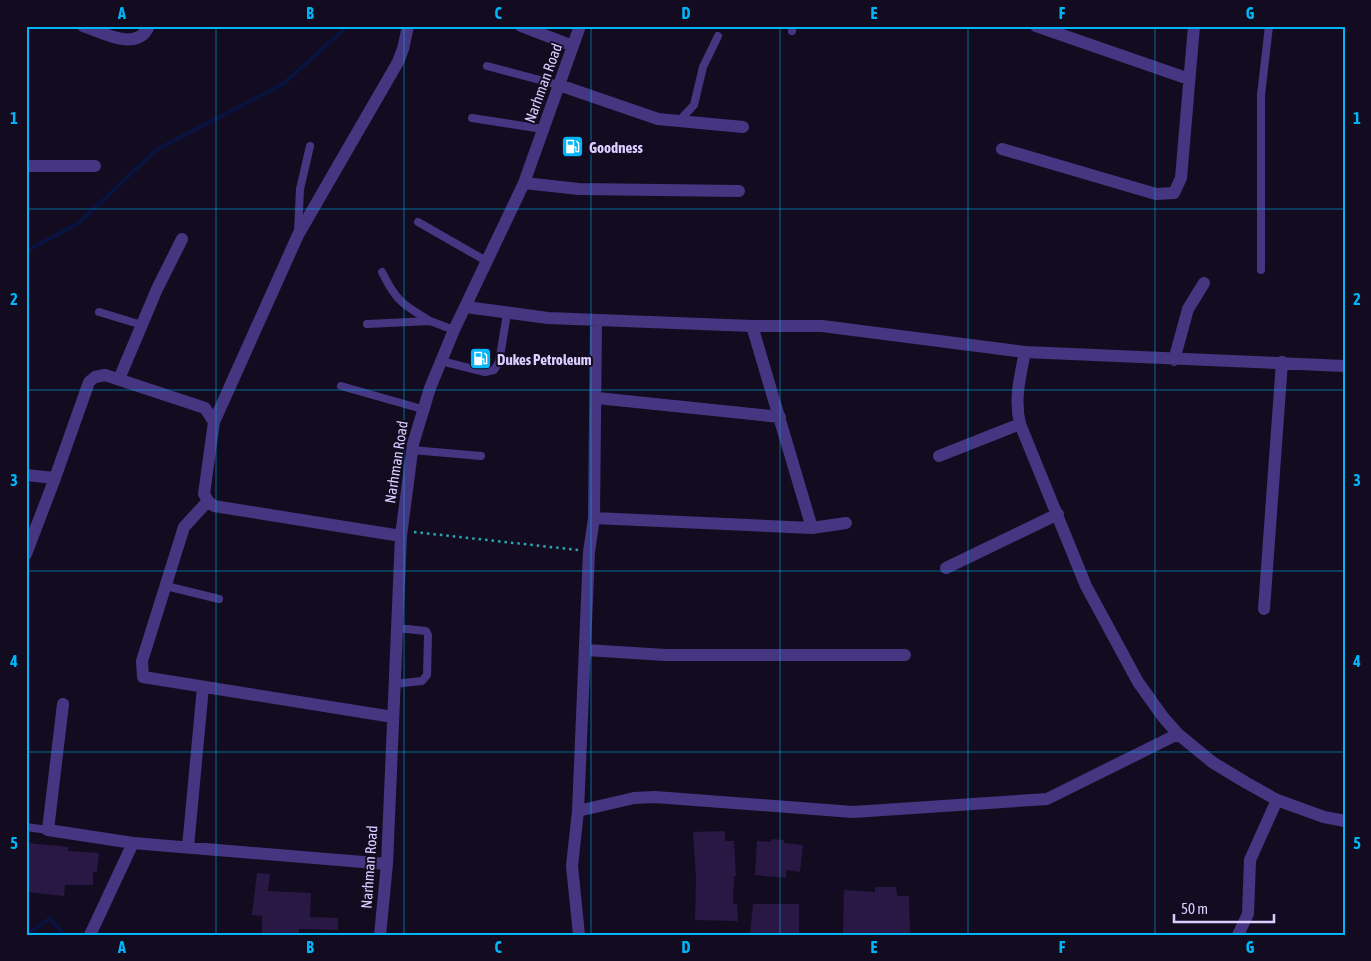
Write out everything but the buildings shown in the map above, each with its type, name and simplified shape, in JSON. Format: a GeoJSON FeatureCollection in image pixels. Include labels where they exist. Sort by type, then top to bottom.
{"type":"FeatureCollection","features":[{"type":"Feature","properties":{"kind":"street"},"geometry":{"type":"LineString","coordinates":[[82,26],[119,39],[132,40],[146,31],[149,26]]}},
{"type":"Feature","properties":{"kind":"street"},"geometry":{"type":"LineString","coordinates":[[401,534],[214,506],[204,494],[214,422],[298,235],[398,62],[408,26]]}},
{"type":"Feature","properties":{"kind":"street"},"geometry":{"type":"LineString","coordinates":[[521,26],[573,46]]}},
{"type":"Feature","properties":{"kind":"street","name":"Narhman Road"},"geometry":{"type":"LineString","coordinates":[[380,935],[387,864],[401,534],[412,450],[422,409],[441,361],[524,183],[580,26]]}},
{"type":"Feature","properties":{"kind":"street"},"geometry":{"type":"LineString","coordinates":[[1036,26],[1189,79]]}},
{"type":"Feature","properties":{"kind":"street"},"geometry":{"type":"LineString","coordinates":[[1002,149],[1156,194],[1174,193],[1181,178],[1194,26]]}},
{"type":"Feature","properties":{"kind":"street"},"geometry":{"type":"LineString","coordinates":[[559,84],[641,113],[678,122],[742,127]]}},
{"type":"Feature","properties":{"kind":"street"},"geometry":{"type":"LineString","coordinates":[[26,166],[95,166]]}},
{"type":"Feature","properties":{"kind":"street"},"geometry":{"type":"LineString","coordinates":[[524,183],[579,189],[739,192]]}},
{"type":"Feature","properties":{"kind":"street"},"geometry":{"type":"LineString","coordinates":[[119,379],[182,239]]}},
{"type":"Feature","properties":{"kind":"street"},"geometry":{"type":"LineString","coordinates":[[1174,360],[1188,309],[1204,283]]}},
{"type":"Feature","properties":{"kind":"street"},"geometry":{"type":"LineString","coordinates":[[466,307],[507,314],[596,320],[838,328],[1025,352],[1345,366]]}},
{"type":"Feature","properties":{"kind":"street"},"geometry":{"type":"LineString","coordinates":[[579,935],[572,866],[578,811],[589,552],[594,518],[597,398],[596,320]]}},
{"type":"Feature","properties":{"kind":"street"},"geometry":{"type":"LineString","coordinates":[[752,326],[812,528]]}},
{"type":"Feature","properties":{"kind":"street"},"geometry":{"type":"LineString","coordinates":[[1025,352],[1017,394],[1017,410],[1020,424],[1086,586],[1138,682],[1178,734],[1212,762],[1277,800],[1324,817],[1345,821]]}},
{"type":"Feature","properties":{"kind":"street"},"geometry":{"type":"LineString","coordinates":[[1264,609],[1282,362]]}},
{"type":"Feature","properties":{"kind":"street"},"geometry":{"type":"LineString","coordinates":[[26,554],[89,382],[95,377],[105,375],[205,408],[212,415],[214,422]]}},
{"type":"Feature","properties":{"kind":"street"},"geometry":{"type":"LineString","coordinates":[[597,398],[780,417]]}},
{"type":"Feature","properties":{"kind":"street"},"geometry":{"type":"LineString","coordinates":[[939,456],[1020,424]]}},
{"type":"Feature","properties":{"kind":"street"},"geometry":{"type":"LineString","coordinates":[[26,475],[55,478]]}},
{"type":"Feature","properties":{"kind":"street"},"geometry":{"type":"LineString","coordinates":[[208,501],[184,527],[142,661],[143,677],[393,717]]}},
{"type":"Feature","properties":{"kind":"street"},"geometry":{"type":"LineString","coordinates":[[946,568],[1058,514]]}},
{"type":"Feature","properties":{"kind":"street"},"geometry":{"type":"LineString","coordinates":[[594,518],[812,528],[846,523]]}},
{"type":"Feature","properties":{"kind":"street"},"geometry":{"type":"LineString","coordinates":[[586,650],[664,654],[906,655]]}},
{"type":"Feature","properties":{"kind":"street"},"geometry":{"type":"LineString","coordinates":[[188,847],[203,687]]}},
{"type":"Feature","properties":{"kind":"street"},"geometry":{"type":"LineString","coordinates":[[63,704],[48,830],[133,842],[387,864]]}},
{"type":"Feature","properties":{"kind":"street"},"geometry":{"type":"LineString","coordinates":[[578,811],[634,798],[655,797],[853,812],[1047,799],[1178,734]]}},
{"type":"Feature","properties":{"kind":"street"},"geometry":{"type":"LineString","coordinates":[[1238,935],[1248,914],[1250,860],[1277,800]]}},
{"type":"Feature","properties":{"kind":"street"},"geometry":{"type":"LineString","coordinates":[[90,935],[133,842]]}},
{"type":"Feature","properties":{"kind":"lane"},"geometry":{"type":"LineString","coordinates":[[1261,270],[1261,95],[1269,26]]}},
{"type":"Feature","properties":{"kind":"lane"},"geometry":{"type":"LineString","coordinates":[[678,122],[694,105],[703,66],[718,36]]}},
{"type":"Feature","properties":{"kind":"lane"},"geometry":{"type":"LineString","coordinates":[[487,66],[559,84]]}},
{"type":"Feature","properties":{"kind":"lane"},"geometry":{"type":"LineString","coordinates":[[472,118],[543,129]]}},
{"type":"Feature","properties":{"kind":"lane"},"geometry":{"type":"LineString","coordinates":[[298,235],[297,213],[300,189],[310,146]]}},
{"type":"Feature","properties":{"kind":"lane"},"geometry":{"type":"LineString","coordinates":[[418,222],[488,262]]}},
{"type":"Feature","properties":{"kind":"lane"},"geometry":{"type":"LineString","coordinates":[[382,272],[393,295],[404,306],[430,321],[454,330]]}},
{"type":"Feature","properties":{"kind":"lane"},"geometry":{"type":"LineString","coordinates":[[99,312],[142,325]]}},
{"type":"Feature","properties":{"kind":"lane"},"geometry":{"type":"LineString","coordinates":[[441,361],[484,372],[494,370],[498,362],[507,314]]}},
{"type":"Feature","properties":{"kind":"lane"},"geometry":{"type":"LineString","coordinates":[[367,324],[430,321]]}},
{"type":"Feature","properties":{"kind":"lane"},"geometry":{"type":"LineString","coordinates":[[341,386],[422,409]]}},
{"type":"Feature","properties":{"kind":"lane"},"geometry":{"type":"LineString","coordinates":[[412,450],[481,456]]}},
{"type":"Feature","properties":{"kind":"lane"},"geometry":{"type":"LineString","coordinates":[[166,586],[219,599]]}},
{"type":"Feature","properties":{"kind":"lane"},"geometry":{"type":"LineString","coordinates":[[394,684],[422,681],[427,675],[428,635],[426,632],[397,628]]}},
{"type":"Feature","properties":{"kind":"lane"},"geometry":{"type":"LineString","coordinates":[[26,827],[48,830]]}},
{"type":"Feature","properties":{"kind":"path"},"geometry":{"type":"LineString","coordinates":[[401,534],[537,544],[589,552]]}},
{"type":"Feature","properties":{"kind":"waterway"},"geometry":{"type":"LineString","coordinates":[[26,251],[79,223],[156,150],[283,84],[348,26]]}},
{"type":"Feature","properties":{"kind":"waterway"},"geometry":{"type":"LineString","coordinates":[[27,935],[50,918],[64,935]]}},
{"type":"Feature","properties":{"kind":"place","name":"Goodness"},"geometry":{"type":"Point","coordinates":[573,147]}},
{"type":"Feature","properties":{"kind":"place","name":"Dukes Petroleum"},"geometry":{"type":"Point","coordinates":[481,359]}}]}
